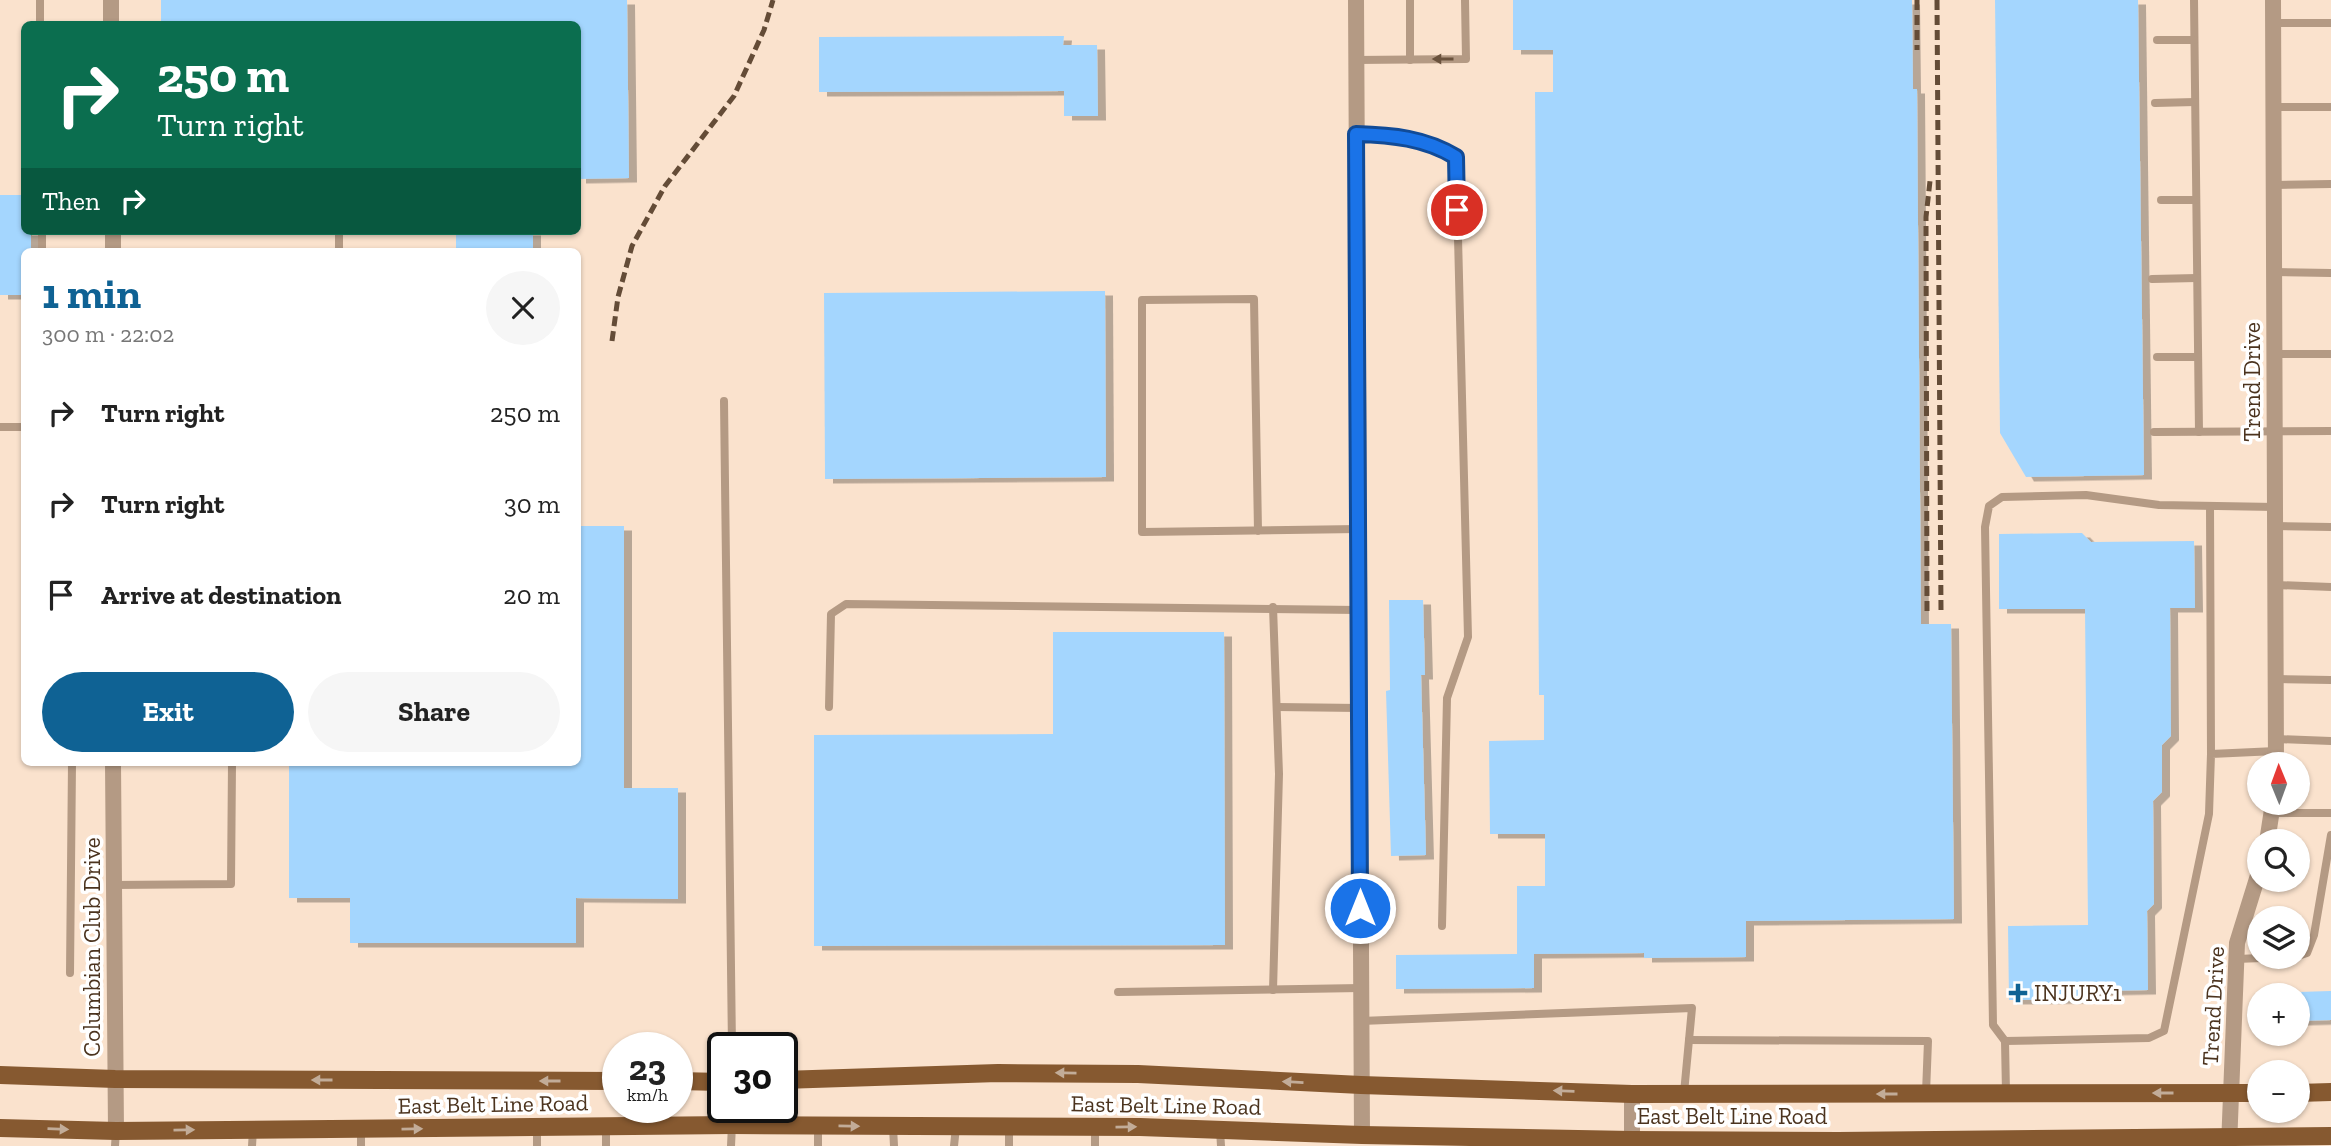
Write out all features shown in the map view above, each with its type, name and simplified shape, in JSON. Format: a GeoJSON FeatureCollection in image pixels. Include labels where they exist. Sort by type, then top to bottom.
{"type":"FeatureCollection","features":[{"type":"Feature","properties":{"kind":"main road","name":"East Belt Line Road"},"geometry":{"type":"LineString","coordinates":[[798,1080],[1012,1073],[1138,1074],[1632,1094],[2247,1093]]}},
{"type":"Feature","properties":{"kind":"main road","name":"East Belt Line Road"},"geometry":{"type":"LineString","coordinates":[[0,1075],[115,1079],[602,1081]]}},
{"type":"Feature","properties":{"kind":"main road"},"geometry":{"type":"LineString","coordinates":[[2310,1093],[2331,1092]]}},
{"type":"Feature","properties":{"kind":"main road","name":"East Belt Line Road"},"geometry":{"type":"LineString","coordinates":[[0,1128],[116,1138],[361,1138],[537,1127],[606,1126],[707,1118]]}},
{"type":"Feature","properties":{"kind":"main road","name":"East Belt Line Road"},"geometry":{"type":"LineString","coordinates":[[792,1123],[893,1127],[1095,1127],[1220,1138],[1262,1135],[1472,1142],[1838,1144],[2229,1141],[2331,1136]]}},
{"type":"Feature","properties":{"kind":"street"},"geometry":{"type":"LineString","coordinates":[[111,0],[111,21]]}},
{"type":"Feature","properties":{"kind":"street"},"geometry":{"type":"LineString","coordinates":[[1356,0],[1360,1140]]}},
{"type":"Feature","properties":{"kind":"street","name":"Trend Drive"},"geometry":{"type":"LineString","coordinates":[[2273,0],[2276,752]]}},
{"type":"Feature","properties":{"kind":"street","name":"Columbian Club Drive"},"geometry":{"type":"LineString","coordinates":[[113,766],[116,1138]]}},
{"type":"Feature","properties":{"kind":"street","name":"Trend Drive"},"geometry":{"type":"LineString","coordinates":[[2229,1141],[2237,943],[2253,892]]}},
{"type":"Feature","properties":{"kind":"street"},"geometry":{"type":"LineString","coordinates":[[1632,1094],[1632,1143]]}},
{"type":"Feature","properties":{"kind":"lane"},"geometry":{"type":"LineString","coordinates":[[40,0],[40,21]]}},
{"type":"Feature","properties":{"kind":"lane"},"geometry":{"type":"LineString","coordinates":[[1410,0],[1410,60]]}},
{"type":"Feature","properties":{"kind":"lane"},"geometry":{"type":"LineString","coordinates":[[1356,60],[1466,59],[1465,0]]}},
{"type":"Feature","properties":{"kind":"lane"},"geometry":{"type":"LineString","coordinates":[[2194,0],[2199,432]]}},
{"type":"Feature","properties":{"kind":"lane"},"geometry":{"type":"LineString","coordinates":[[2274,23],[2331,23]]}},
{"type":"Feature","properties":{"kind":"lane"},"geometry":{"type":"LineString","coordinates":[[2157,40],[2194,40]]}},
{"type":"Feature","properties":{"kind":"lane"},"geometry":{"type":"LineString","coordinates":[[2155,103],[2195,102]]}},
{"type":"Feature","properties":{"kind":"lane"},"geometry":{"type":"LineString","coordinates":[[2274,107],[2331,107]]}},
{"type":"Feature","properties":{"kind":"lane"},"geometry":{"type":"LineString","coordinates":[[1356,134],[1395,135],[1417,140],[1456,157],[1468,637],[1447,698],[1442,926]]}},
{"type":"Feature","properties":{"kind":"lane"},"geometry":{"type":"LineString","coordinates":[[2274,185],[2331,184]]}},
{"type":"Feature","properties":{"kind":"lane"},"geometry":{"type":"LineString","coordinates":[[2161,200],[2196,200]]}},
{"type":"Feature","properties":{"kind":"lane"},"geometry":{"type":"LineString","coordinates":[[2274,272],[2331,273]]}},
{"type":"Feature","properties":{"kind":"lane"},"geometry":{"type":"LineString","coordinates":[[2152,279],[2197,278]]}},
{"type":"Feature","properties":{"kind":"lane"},"geometry":{"type":"LineString","coordinates":[[1258,531],[1254,299],[1142,300],[1142,532],[1258,531],[1358,529]]}},
{"type":"Feature","properties":{"kind":"lane"},"geometry":{"type":"LineString","coordinates":[[2275,354],[2331,354]]}},
{"type":"Feature","properties":{"kind":"lane"},"geometry":{"type":"LineString","coordinates":[[2157,357],[2198,357]]}},
{"type":"Feature","properties":{"kind":"lane"},"geometry":{"type":"LineString","coordinates":[[724,401],[732,1032]]}},
{"type":"Feature","properties":{"kind":"lane"},"geometry":{"type":"LineString","coordinates":[[0,427],[21,427]]}},
{"type":"Feature","properties":{"kind":"lane"},"geometry":{"type":"LineString","coordinates":[[2154,432],[2331,431]]}},
{"type":"Feature","properties":{"kind":"lane"},"geometry":{"type":"LineString","coordinates":[[2006,1094],[2005,1041],[1993,1025],[1985,527],[1989,506],[2002,497],[2086,495],[2159,505],[2276,507]]}},
{"type":"Feature","properties":{"kind":"lane"},"geometry":{"type":"LineString","coordinates":[[2005,1041],[2148,1038],[2164,1031],[2209,814],[2210,506]]}},
{"type":"Feature","properties":{"kind":"lane"},"geometry":{"type":"LineString","coordinates":[[2276,526],[2331,527]]}},
{"type":"Feature","properties":{"kind":"lane"},"geometry":{"type":"LineString","coordinates":[[2276,585],[2331,587]]}},
{"type":"Feature","properties":{"kind":"lane"},"geometry":{"type":"LineString","coordinates":[[829,707],[831,614],[846,604],[1359,610]]}},
{"type":"Feature","properties":{"kind":"lane"},"geometry":{"type":"LineString","coordinates":[[1273,607],[1279,774],[1273,989]]}},
{"type":"Feature","properties":{"kind":"lane"},"geometry":{"type":"LineString","coordinates":[[2276,679],[2331,680]]}},
{"type":"Feature","properties":{"kind":"lane"},"geometry":{"type":"LineString","coordinates":[[1276,707],[1359,708]]}},
{"type":"Feature","properties":{"kind":"lane"},"geometry":{"type":"LineString","coordinates":[[2276,752],[2331,741]]}},
{"type":"Feature","properties":{"kind":"lane"},"geometry":{"type":"LineString","coordinates":[[2211,754],[2247,753]]}},
{"type":"Feature","properties":{"kind":"lane"},"geometry":{"type":"LineString","coordinates":[[70,972],[72,766]]}},
{"type":"Feature","properties":{"kind":"lane"},"geometry":{"type":"LineString","coordinates":[[114,885],[231,884],[232,766]]}},
{"type":"Feature","properties":{"kind":"lane"},"geometry":{"type":"LineString","coordinates":[[2310,811],[2331,813]]}},
{"type":"Feature","properties":{"kind":"lane"},"geometry":{"type":"LineString","coordinates":[[2310,945],[2331,835]]}},
{"type":"Feature","properties":{"kind":"lane"},"geometry":{"type":"LineString","coordinates":[[2236,959],[2247,959]]}},
{"type":"Feature","properties":{"kind":"lane"},"geometry":{"type":"LineString","coordinates":[[1118,992],[1360,988]]}},
{"type":"Feature","properties":{"kind":"lane"},"geometry":{"type":"LineString","coordinates":[[1361,1021],[1692,1008],[1684,1093]]}},
{"type":"Feature","properties":{"kind":"lane"},"geometry":{"type":"LineString","coordinates":[[1689,1040],[1928,1041],[1926,1094]]}},
{"type":"Feature","properties":{"kind":"lane"},"geometry":{"type":"LineString","coordinates":[[731,1146],[732,1123]]}},
{"type":"Feature","properties":{"kind":"lane"},"geometry":{"type":"LineString","coordinates":[[606,1126],[606,1146]]}},
{"type":"Feature","properties":{"kind":"lane"},"geometry":{"type":"LineString","coordinates":[[818,1126],[818,1146]]}},
{"type":"Feature","properties":{"kind":"lane"},"geometry":{"type":"LineString","coordinates":[[537,1127],[537,1146]]}},
{"type":"Feature","properties":{"kind":"lane"},"geometry":{"type":"LineString","coordinates":[[893,1127],[894,1146]]}},
{"type":"Feature","properties":{"kind":"lane"},"geometry":{"type":"LineString","coordinates":[[954,1146],[956,1127]]}},
{"type":"Feature","properties":{"kind":"lane"},"geometry":{"type":"LineString","coordinates":[[1009,1127],[1009,1146]]}},
{"type":"Feature","properties":{"kind":"lane"},"geometry":{"type":"LineString","coordinates":[[1095,1127],[1095,1146]]}},
{"type":"Feature","properties":{"kind":"building"},"geometry":{"type":"Polygon","coordinates":[[[161,0],[627,0],[629,178],[581,179],[581,21],[161,21],[161,0]]]}},
{"type":"Feature","properties":{"kind":"building"},"geometry":{"type":"Polygon","coordinates":[[[1513,0],[1912,0],[1913,89],[1917,89],[1921,624],[1951,624],[1954,919],[1746,921],[1746,957],[1644,958],[1644,953],[1534,954],[1534,988],[1396,989],[1396,955],[1517,954],[1517,886],[1545,886],[1545,834],[1490,834],[1489,741],[1544,740],[1544,695],[1539,695],[1535,92],[1553,92],[1553,50],[1513,50],[1513,0]]]}},
{"type":"Feature","properties":{"kind":"building"},"geometry":{"type":"Polygon","coordinates":[[[1995,0],[2138,0],[2144,475],[2026,477],[2000,433],[1995,0]]]}},
{"type":"Feature","properties":{"kind":"building"},"geometry":{"type":"Polygon","coordinates":[[[1064,36],[1063,45],[1097,45],[1098,116],[1064,116],[1064,91],[819,92],[819,37],[1064,36]]]}},
{"type":"Feature","properties":{"kind":"building"},"geometry":{"type":"Polygon","coordinates":[[[0,195],[21,195],[21,235],[31,235],[31,248],[21,248],[21,295],[0,295],[0,195]]]}},
{"type":"Feature","properties":{"kind":"building"},"geometry":{"type":"Polygon","coordinates":[[[456,235],[533,235],[533,248],[456,248],[456,235]]]}},
{"type":"Feature","properties":{"kind":"building"},"geometry":{"type":"Polygon","coordinates":[[[1105,291],[1106,477],[825,479],[824,293],[1105,291]]]}},
{"type":"Feature","properties":{"kind":"building"},"geometry":{"type":"Polygon","coordinates":[[[581,526],[624,526],[624,788],[678,788],[678,899],[576,898],[576,943],[350,943],[350,898],[289,898],[289,766],[581,766],[581,526]]]}},
{"type":"Feature","properties":{"kind":"building"},"geometry":{"type":"Polygon","coordinates":[[[2082,533],[2091,542],[2194,541],[2195,608],[2170,608],[2171,736],[2162,745],[2162,792],[2153,801],[2154,904],[2147,911],[2148,990],[2101,991],[2093,999],[2009,1000],[2008,926],[2088,925],[2085,609],[1999,609],[1999,534],[2082,533]]]}},
{"type":"Feature","properties":{"kind":"building"},"geometry":{"type":"Polygon","coordinates":[[[1389,600],[1423,600],[1425,675],[1421,675],[1426,855],[1391,856],[1386,691],[1390,690],[1389,600]]]}},
{"type":"Feature","properties":{"kind":"building"},"geometry":{"type":"Polygon","coordinates":[[[1053,632],[1224,632],[1225,945],[814,946],[814,735],[1053,734],[1053,632]]]}},
{"type":"Feature","properties":{"kind":"building"},"geometry":{"type":"Polygon","coordinates":[[[2331,991],[2331,1020],[2310,1021],[2310,992],[2331,991]]]}},
{"type":"Feature","properties":{"kind":"railway"},"geometry":{"type":"LineString","coordinates":[[612,341],[618,297],[632,246],[665,186],[734,96],[764,30],[773,0]]}},
{"type":"Feature","properties":{"kind":"railway"},"geometry":{"type":"LineString","coordinates":[[1917,0],[1917,50]]}},
{"type":"Feature","properties":{"kind":"railway"},"geometry":{"type":"LineString","coordinates":[[1937,0],[1941,611]]}},
{"type":"Feature","properties":{"kind":"railway"},"geometry":{"type":"LineString","coordinates":[[1927,611],[1926,217],[1930,181]]}},
{"type":"Feature","properties":{"kind":"place","name":"INJURY1"},"geometry":{"type":"Point","coordinates":[2018,993]}},
{"type":"Feature","properties":{"kind":"route"},"geometry":{"type":"LineString","coordinates":[[1360,908],[1356,134],[1395,135],[1417,140],[1456,157],[1457,210]]}}]}
